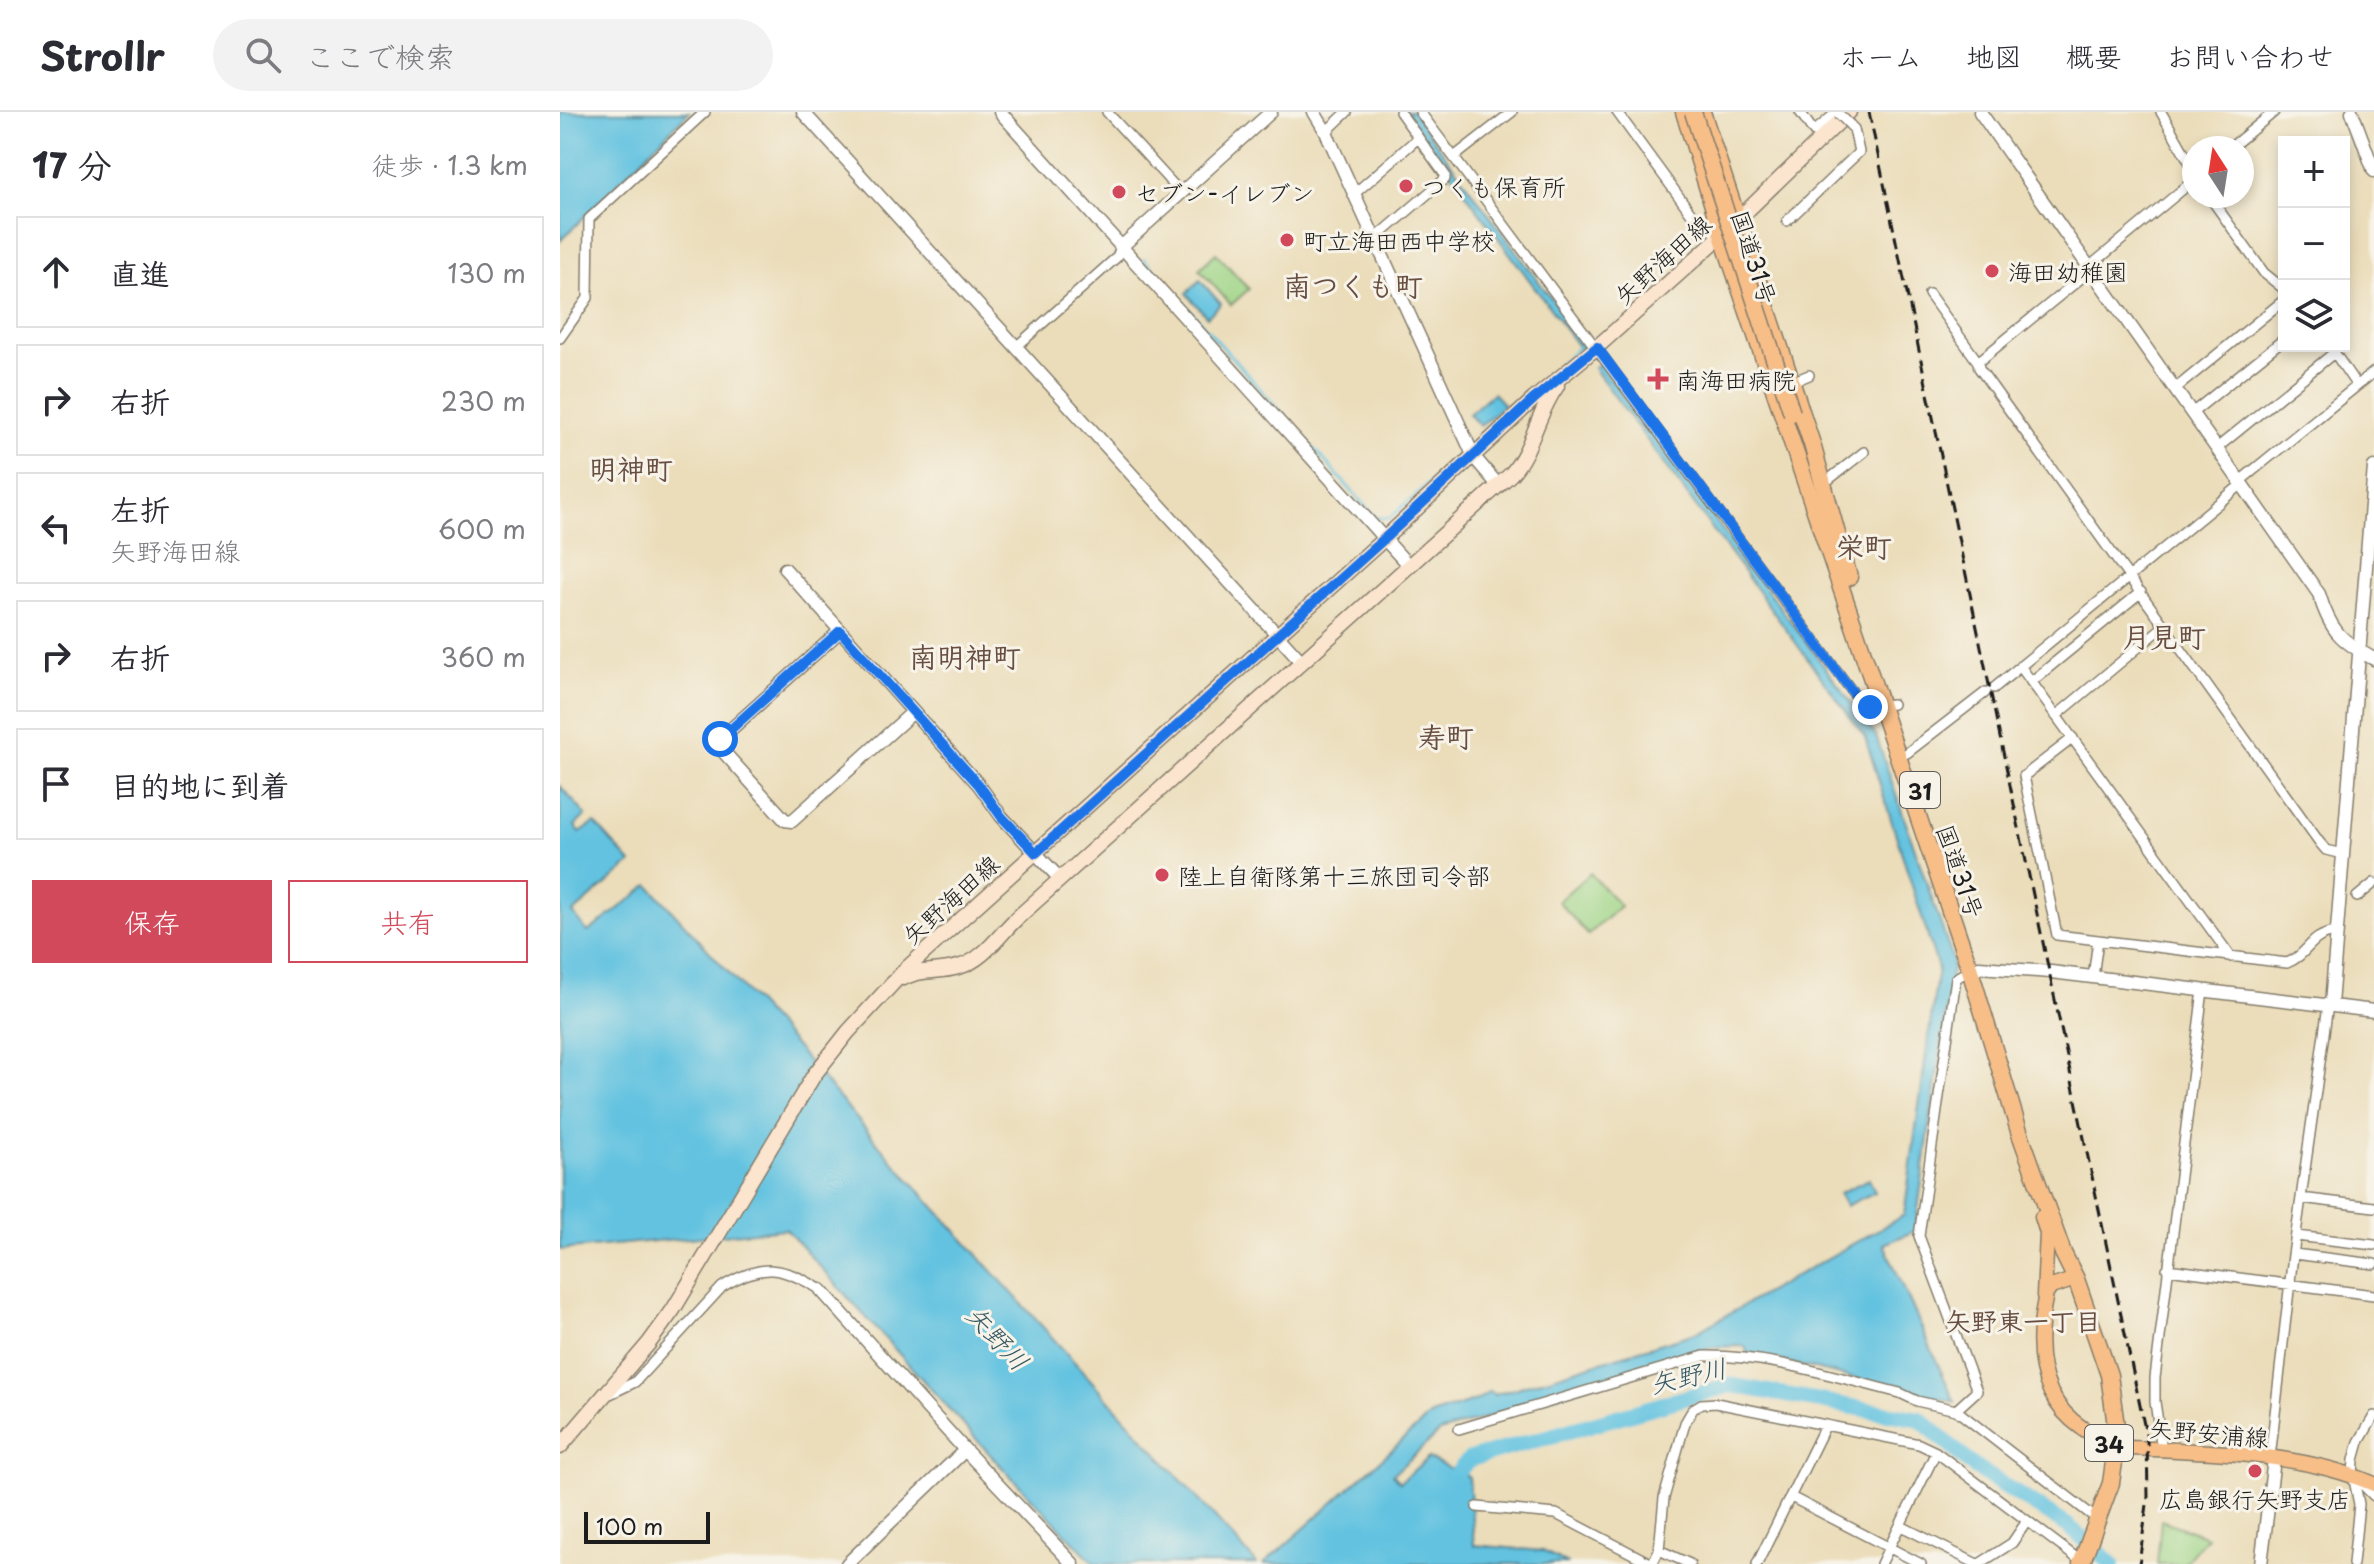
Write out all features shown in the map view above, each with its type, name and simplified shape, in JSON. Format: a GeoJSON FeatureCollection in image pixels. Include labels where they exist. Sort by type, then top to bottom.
{"type":"FeatureCollection","features":[{"type":"Feature","properties":{"kind":"highway","name":"国道31号"},"geometry":{"type":"LineString","coordinates":[[1702,112],[1792,382],[1816,486],[1872,680],[1907,753],[1974,968],[2019,1131],[2109,1375],[2117,1433],[2115,1455],[2111,1483],[2083,1562]]}},
{"type":"Feature","properties":{"kind":"highway","name":"国道31号"},"geometry":{"type":"LineString","coordinates":[[1687,113],[1722,235],[1843,558],[1886,705],[2025,1123],[2071,1251],[2076,1279]]}},
{"type":"Feature","properties":{"kind":"highway"},"geometry":{"type":"LineString","coordinates":[[1687,113],[1816,486]]}},
{"type":"Feature","properties":{"kind":"main road","name":"矢野海田線"},"geometry":{"type":"LineString","coordinates":[[560,1447],[649,1343],[695,1277],[796,1102],[848,1032],[941,935],[1278,635],[1534,399],[1592,351],[1850,119]]}},
{"type":"Feature","properties":{"kind":"main road","name":"矢野海田線"},"geometry":{"type":"LineString","coordinates":[[890,988],[920,971],[956,968],[974,961],[1060,879],[1409,566],[1520,462],[1546,402],[1571,369]]}},
{"type":"Feature","properties":{"kind":"main road","name":"34"},"geometry":{"type":"LineString","coordinates":[[2019,1131],[2047,1233],[2043,1308]]}},
{"type":"Feature","properties":{"kind":"main road"},"geometry":{"type":"LineString","coordinates":[[2043,1308],[2051,1287],[2076,1279]]}},
{"type":"Feature","properties":{"kind":"main road","name":"矢野安浦線"},"geometry":{"type":"LineString","coordinates":[[2043,1308],[2039,1345],[2052,1396],[2075,1424],[2109,1443],[2131,1448],[2272,1458],[2353,1475],[2374,1484]]}},
{"type":"Feature","properties":{"kind":"street"},"geometry":{"type":"LineString","coordinates":[[560,338],[588,298],[589,219],[705,112]]}},
{"type":"Feature","properties":{"kind":"street"},"geometry":{"type":"LineString","coordinates":[[803,112],[1302,662]]}},
{"type":"Feature","properties":{"kind":"street"},"geometry":{"type":"LineString","coordinates":[[1000,112],[1409,566]]}},
{"type":"Feature","properties":{"kind":"street"},"geometry":{"type":"LineString","coordinates":[[1107,112],[1181,193]]}},
{"type":"Feature","properties":{"kind":"street"},"geometry":{"type":"LineString","coordinates":[[1016,347],[1271,112]]}},
{"type":"Feature","properties":{"kind":"street"},"geometry":{"type":"LineString","coordinates":[[1314,112],[1326,132],[1474,457],[1498,485]]}},
{"type":"Feature","properties":{"kind":"street"},"geometry":{"type":"LineString","coordinates":[[1326,132],[1347,112]]}},
{"type":"Feature","properties":{"kind":"street"},"geometry":{"type":"LineString","coordinates":[[1375,239],[1445,179],[1401,112]]}},
{"type":"Feature","properties":{"kind":"street"},"geometry":{"type":"LineString","coordinates":[[1420,112],[1592,351],[1851,689],[1866,706],[1886,705]]}},
{"type":"Feature","properties":{"kind":"street"},"geometry":{"type":"LineString","coordinates":[[1454,157],[1512,112]]}},
{"type":"Feature","properties":{"kind":"street"},"geometry":{"type":"LineString","coordinates":[[1617,112],[1699,224],[1722,235]]}},
{"type":"Feature","properties":{"kind":"street"},"geometry":{"type":"LineString","coordinates":[[1787,221],[1859,152],[1850,119],[1837,112],[1814,132],[1800,112]]}},
{"type":"Feature","properties":{"kind":"street"},"geometry":{"type":"LineString","coordinates":[[1980,112],[2319,594],[2331,627],[2359,651],[2374,659]]}},
{"type":"Feature","properties":{"kind":"street"},"geometry":{"type":"LineString","coordinates":[[2161,112],[2182,149]]}},
{"type":"Feature","properties":{"kind":"street"},"geometry":{"type":"LineString","coordinates":[[2245,136],[2274,112]]}},
{"type":"Feature","properties":{"kind":"street"},"geometry":{"type":"LineString","coordinates":[[2352,112],[2373,163]]}},
{"type":"Feature","properties":{"kind":"street"},"geometry":{"type":"LineString","coordinates":[[1354,194],[1418,138]]}},
{"type":"Feature","properties":{"kind":"street"},"geometry":{"type":"LineString","coordinates":[[1978,362],[2182,190]]}},
{"type":"Feature","properties":{"kind":"street"},"geometry":{"type":"LineString","coordinates":[[2218,208],[2264,273],[2278,284]]}},
{"type":"Feature","properties":{"kind":"street"},"geometry":{"type":"LineString","coordinates":[[1929,294],[2320,843],[2326,850],[2344,854]]}},
{"type":"Feature","properties":{"kind":"street"},"geometry":{"type":"LineString","coordinates":[[2175,389],[2278,305]]}},
{"type":"Feature","properties":{"kind":"street"},"geometry":{"type":"LineString","coordinates":[[2192,413],[2278,344]]}},
{"type":"Feature","properties":{"kind":"street"},"geometry":{"type":"LineString","coordinates":[[2217,448],[2329,352]]}},
{"type":"Feature","properties":{"kind":"street"},"geometry":{"type":"LineString","coordinates":[[2334,352],[2357,386]]}},
{"type":"Feature","properties":{"kind":"street"},"geometry":{"type":"LineString","coordinates":[[1907,753],[2020,666],[2374,372]]}},
{"type":"Feature","properties":{"kind":"street"},"geometry":{"type":"LineString","coordinates":[[1792,382],[1809,375]]}},
{"type":"Feature","properties":{"kind":"street"},"geometry":{"type":"LineString","coordinates":[[1816,486],[1864,452]]}},
{"type":"Feature","properties":{"kind":"street"},"geometry":{"type":"LineString","coordinates":[[2261,1564],[2290,1283],[2330,1005],[2359,651],[2370,581],[2374,468]]}},
{"type":"Feature","properties":{"kind":"street"},"geometry":{"type":"LineString","coordinates":[[785,569],[1060,879]]}},
{"type":"Feature","properties":{"kind":"street"},"geometry":{"type":"LineString","coordinates":[[2031,682],[2141,592]]}},
{"type":"Feature","properties":{"kind":"street"},"geometry":{"type":"LineString","coordinates":[[2056,716],[2164,626]]}},
{"type":"Feature","properties":{"kind":"street"},"geometry":{"type":"LineString","coordinates":[[840,631],[720,739],[721,749],[731,761],[785,820],[792,821],[913,712]]}},
{"type":"Feature","properties":{"kind":"street"},"geometry":{"type":"LineString","coordinates":[[2020,666],[2231,957]]}},
{"type":"Feature","properties":{"kind":"street"},"geometry":{"type":"LineString","coordinates":[[1851,689],[1865,688],[1872,680]]}},
{"type":"Feature","properties":{"kind":"street"},"geometry":{"type":"LineString","coordinates":[[2073,738],[2024,776],[2057,935],[2287,963],[2294,961],[2321,934],[2337,932]]}},
{"type":"Feature","properties":{"kind":"street"},"geometry":{"type":"LineString","coordinates":[[2357,897],[2374,883]]}},
{"type":"Feature","properties":{"kind":"street"},"geometry":{"type":"LineString","coordinates":[[2093,977],[2098,940]]}},
{"type":"Feature","properties":{"kind":"street"},"geometry":{"type":"LineString","coordinates":[[1956,1410],[1977,1391],[1919,1236],[1956,978],[1974,968],[2093,977],[2374,1011]]}},
{"type":"Feature","properties":{"kind":"street"},"geometry":{"type":"LineString","coordinates":[[2162,1450],[2155,1378],[2203,990]]}},
{"type":"Feature","properties":{"kind":"street"},"geometry":{"type":"LineString","coordinates":[[2301,1198],[2374,1207]]}},
{"type":"Feature","properties":{"kind":"street"},"geometry":{"type":"LineString","coordinates":[[2296,1236],[2374,1245]]}},
{"type":"Feature","properties":{"kind":"street"},"geometry":{"type":"LineString","coordinates":[[2294,1254],[2374,1264]]}},
{"type":"Feature","properties":{"kind":"street"},"geometry":{"type":"LineString","coordinates":[[2167,1269],[2374,1295]]}},
{"type":"Feature","properties":{"kind":"street"},"geometry":{"type":"LineString","coordinates":[[605,1396],[635,1382],[722,1287],[750,1272],[777,1270],[791,1273],[821,1290],[1073,1564]]}},
{"type":"Feature","properties":{"kind":"street"},"geometry":{"type":"LineString","coordinates":[[1459,1429],[1704,1356],[1737,1355],[1765,1359],[1956,1410],[2097,1523]]}},
{"type":"Feature","properties":{"kind":"street"},"geometry":{"type":"LineString","coordinates":[[1477,1507],[1556,1514],[1652,1564],[1659,1550],[1664,1498],[1685,1423],[1693,1409],[1701,1404],[1716,1403],[1919,1444],[1936,1452],[2083,1562]]}},
{"type":"Feature","properties":{"kind":"street"},"geometry":{"type":"LineString","coordinates":[[2353,1564],[2359,1504],[2353,1475],[2359,1442],[2374,1416]]}},
{"type":"Feature","properties":{"kind":"street"},"geometry":{"type":"LineString","coordinates":[[1757,1564],[1825,1426]]}},
{"type":"Feature","properties":{"kind":"street"},"geometry":{"type":"LineString","coordinates":[[847,1564],[965,1450]]}},
{"type":"Feature","properties":{"kind":"street"},"geometry":{"type":"LineString","coordinates":[[1881,1564],[1936,1452]]}},
{"type":"Feature","properties":{"kind":"street"},"geometry":{"type":"LineString","coordinates":[[2353,1475],[2374,1496]]}},
{"type":"Feature","properties":{"kind":"street"},"geometry":{"type":"LineString","coordinates":[[1791,1497],[1921,1564]]}},
{"type":"Feature","properties":{"kind":"street"},"geometry":{"type":"LineString","coordinates":[[1901,1526],[1978,1564],[2012,1543],[2027,1521]]}},
{"type":"Feature","properties":{"kind":"street"},"geometry":{"type":"LineString","coordinates":[[1659,1550],[1690,1564]]}},
{"type":"Feature","properties":{"kind":"green space"},"geometry":{"type":"Polygon","coordinates":[[[1216,253],[1249,289],[1231,305],[1199,269],[1216,253]]]}},
{"type":"Feature","properties":{"kind":"green space"},"geometry":{"type":"Polygon","coordinates":[[[1590,873],[1620,906],[1588,935],[1558,901],[1590,873]]]}},
{"type":"Feature","properties":{"kind":"green space"},"geometry":{"type":"Polygon","coordinates":[[[2161,1520],[2207,1537],[2184,1564],[2157,1564],[2161,1520]]]}},
{"type":"Feature","properties":{"kind":"water"},"geometry":{"type":"Polygon","coordinates":[[[560,112],[689,112],[560,241],[560,112]]]}},
{"type":"Feature","properties":{"kind":"water"},"geometry":{"type":"Polygon","coordinates":[[[1406,112],[1413,112],[1585,344],[1580,349],[1406,112]]]}},
{"type":"Feature","properties":{"kind":"water"},"geometry":{"type":"Polygon","coordinates":[[[1200,280],[1221,304],[1207,317],[1186,293],[1200,280]]]}},
{"type":"Feature","properties":{"kind":"water"},"geometry":{"type":"Polygon","coordinates":[[[1599,364],[1876,736],[1953,960],[1915,1231],[1884,1244],[1955,1402],[1747,1353],[1745,1346],[1713,1347],[1440,1432],[1393,1474],[1400,1482],[1428,1458],[1469,1477],[1474,1545],[1543,1551],[1568,1564],[1264,1564],[1431,1415],[1477,1400],[1490,1391],[1494,1395],[1695,1333],[1904,1215],[1938,968],[1865,737],[1594,368],[1599,364]]]}},
{"type":"Feature","properties":{"kind":"water"},"geometry":{"type":"Polygon","coordinates":[[[1493,393],[1504,405],[1480,426],[1469,414],[1493,393]]]}},
{"type":"Feature","properties":{"kind":"water"},"geometry":{"type":"Polygon","coordinates":[[[560,786],[586,815],[575,826],[580,833],[595,823],[631,863],[573,913],[588,932],[649,885],[789,1039],[891,1159],[1257,1564],[1095,1564],[996,1461],[786,1229],[560,1250],[560,786]]]}},
{"type":"Feature","properties":{"kind":"water"},"geometry":{"type":"Polygon","coordinates":[[[1869,1179],[1875,1192],[1846,1206],[1839,1193],[1869,1179]]]}},
{"type":"Feature","properties":{"kind":"waterway"},"geometry":{"type":"LineString","coordinates":[[1144,259],[1376,518],[1390,518],[1465,450]]}},
{"type":"Feature","properties":{"kind":"waterway"},"geometry":{"type":"LineString","coordinates":[[1488,430],[1580,346]]}},
{"type":"Feature","properties":{"kind":"waterway","name":"矢野川"},"geometry":{"type":"LineString","coordinates":[[1444,1486],[1470,1459],[1730,1385],[1920,1419],[1973,1466],[2068,1526],[2112,1564]]}},
{"type":"Feature","properties":{"kind":"railway"},"geometry":{"type":"LineString","coordinates":[[1869,112],[2147,1439],[2148,1497],[2139,1564]]}},
{"type":"Feature","properties":{"kind":"place","name":"つくも保育所"},"geometry":{"type":"Point","coordinates":[1406,186]}},
{"type":"Feature","properties":{"kind":"place","name":"セブン-イレブン"},"geometry":{"type":"Point","coordinates":[1119,192]}},
{"type":"Feature","properties":{"kind":"place","name":"町立海田西中学校"},"geometry":{"type":"Point","coordinates":[1287,240]}},
{"type":"Feature","properties":{"kind":"place","name":"海田幼稚園"},"geometry":{"type":"Point","coordinates":[1992,271]}},
{"type":"Feature","properties":{"kind":"place","name":"南海田病院"},"geometry":{"type":"Point","coordinates":[1658,379]}},
{"type":"Feature","properties":{"kind":"place","name":"陸上自衛隊第十三旅団司令部"},"geometry":{"type":"Point","coordinates":[1162,875]}},
{"type":"Feature","properties":{"kind":"place","name":"広島銀行矢野支店"},"geometry":{"type":"Point","coordinates":[2255,1471]}},
{"type":"Feature","properties":{"kind":"district","name":"南つくも町"},"geometry":{"type":"Point","coordinates":[1353,284]}},
{"type":"Feature","properties":{"kind":"district","name":"明神町"},"geometry":{"type":"Point","coordinates":[631,467]}},
{"type":"Feature","properties":{"kind":"district","name":"栄町"},"geometry":{"type":"Point","coordinates":[1864,545]}},
{"type":"Feature","properties":{"kind":"district","name":"月見町"},"geometry":{"type":"Point","coordinates":[2164,635]}},
{"type":"Feature","properties":{"kind":"district","name":"南明神町"},"geometry":{"type":"Point","coordinates":[965,655]}},
{"type":"Feature","properties":{"kind":"district","name":"寿町"},"geometry":{"type":"Point","coordinates":[1446,735]}},
{"type":"Feature","properties":{"kind":"district","name":"矢野東一丁目"},"geometry":{"type":"Point","coordinates":[2023,1320]}},
{"type":"Feature","properties":{"kind":"route"},"geometry":{"type":"LineString","coordinates":[[720,739],[840,631],[1036,853],[1474,457],[1534,399],[1597,347],[1857,698],[1870,707]]}}]}
